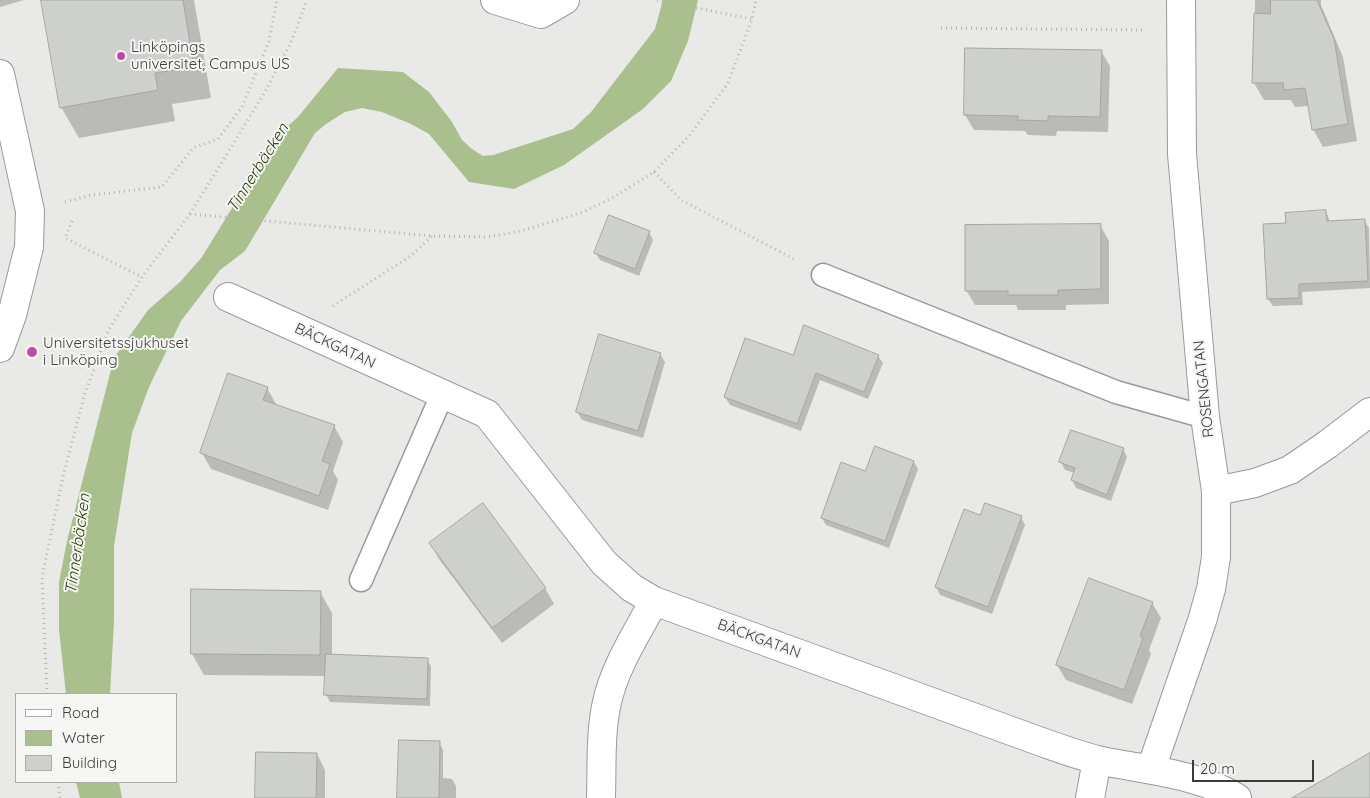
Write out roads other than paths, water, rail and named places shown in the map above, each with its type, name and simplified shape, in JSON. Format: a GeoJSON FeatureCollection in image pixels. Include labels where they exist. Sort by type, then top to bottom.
{"type":"FeatureCollection","features":[{"type":"Feature","properties":{"kind":"street"},"geometry":{"type":"LineString","coordinates":[[495,0],[541,14],[565,0]]}},
{"type":"Feature","properties":{"kind":"street","name":"ROSENGATAN"},"geometry":{"type":"LineString","coordinates":[[1151,769],[1202,621],[1211,589],[1216,557],[1216,491],[1205,417],[1182,154],[1181,0]]}},
{"type":"Feature","properties":{"kind":"street"},"geometry":{"type":"LineString","coordinates":[[0,74],[30,210],[29,247],[12,315],[0,348]]}},
{"type":"Feature","properties":{"kind":"street","name":"BÄCKGATAN"},"geometry":{"type":"LineString","coordinates":[[228,296],[487,414],[604,564],[632,588],[654,601],[1036,740],[1097,760],[1151,769],[1216,787],[1237,798]]}},
{"type":"Feature","properties":{"kind":"street"},"geometry":{"type":"LineString","coordinates":[[1216,491],[1254,484],[1290,470],[1370,412]]}},
{"type":"Feature","properties":{"kind":"street"},"geometry":{"type":"LineString","coordinates":[[601,798],[603,727],[607,700],[621,663],[654,601]]}},
{"type":"Feature","properties":{"kind":"street"},"geometry":{"type":"LineString","coordinates":[[1090,798],[1097,760]]}},
{"type":"Feature","properties":{"kind":"lane"},"geometry":{"type":"LineString","coordinates":[[823,275],[1116,392],[1205,417]]}},
{"type":"Feature","properties":{"kind":"lane"},"geometry":{"type":"LineString","coordinates":[[361,580],[442,395]]}},
{"type":"Feature","properties":{"kind":"water","name":"Tinnerbäcken"},"geometry":{"type":"Polygon","coordinates":[[[663,0],[698,0],[688,41],[671,81],[643,109],[564,165],[514,189],[469,182],[429,134],[382,112],[362,108],[345,112],[315,133],[245,251],[220,270],[181,321],[149,387],[132,433],[114,546],[114,622],[110,693],[66,693],[59,630],[59,582],[67,541],[114,358],[148,310],[180,282],[202,257],[275,138],[298,117],[338,68],[403,72],[429,92],[452,122],[462,140],[483,156],[493,155],[573,129],[591,112],[655,29],[663,0]]]}},
{"type":"Feature","properties":{"kind":"water"},"geometry":{"type":"Polygon","coordinates":[[[76,783],[119,783],[122,798],[80,798],[76,783]]]}},
{"type":"Feature","properties":{"kind":"place","name":"Linköpings universitet, Campus US"},"geometry":{"type":"Point","coordinates":[121,56]}},
{"type":"Feature","properties":{"kind":"place","name":"Universitetssjukhuset i Linköping"},"geometry":{"type":"Point","coordinates":[32,352]}}]}
